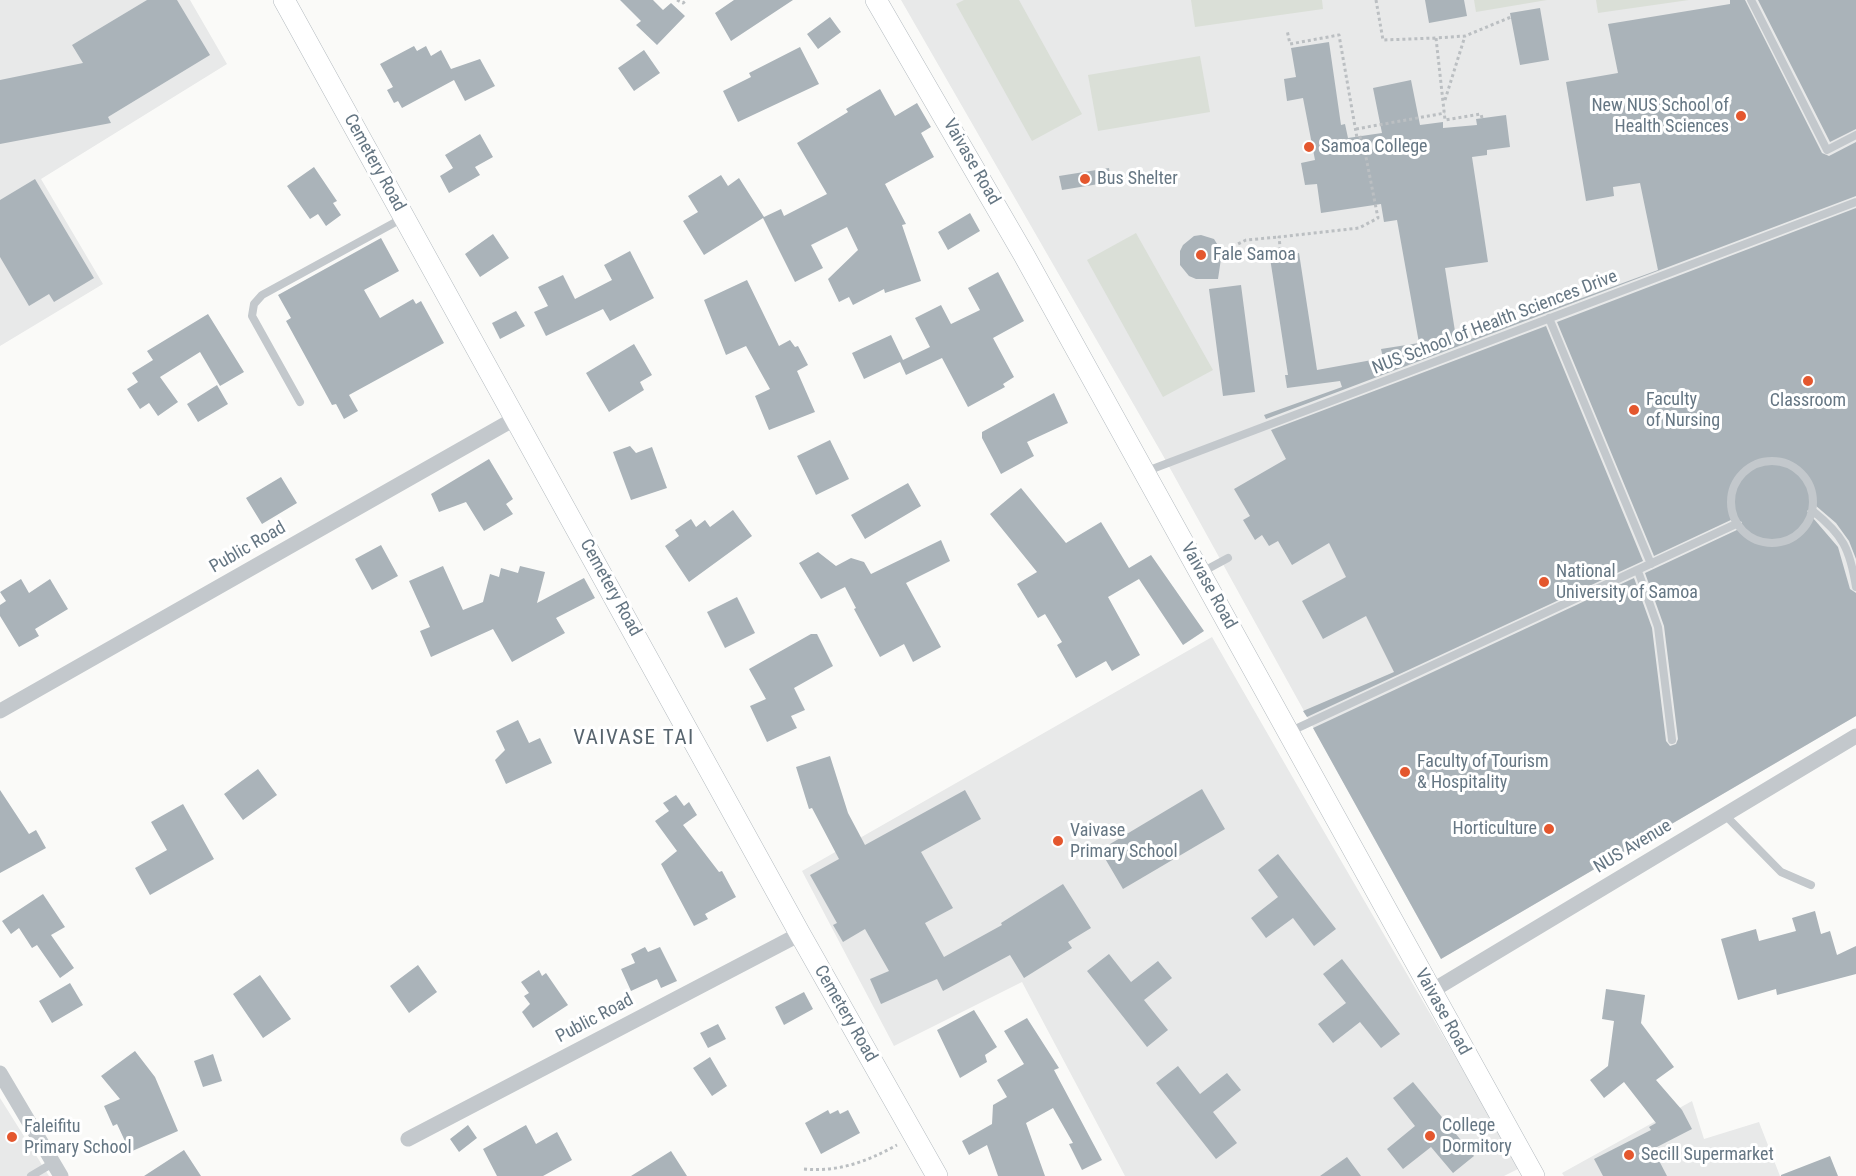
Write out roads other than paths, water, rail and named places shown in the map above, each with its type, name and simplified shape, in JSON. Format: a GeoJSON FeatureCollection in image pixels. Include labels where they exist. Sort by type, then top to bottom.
{"type":"FeatureCollection","features":[{"type":"Feature","properties":{"kind":"street","name":"Cemetery Road"},"geometry":{"type":"LineString","coordinates":[[284,0],[800,934],[937,1176]]}},
{"type":"Feature","properties":{"kind":"street","name":"Vaivase Road"},"geometry":{"type":"LineString","coordinates":[[876,0],[990,195],[1146,472],[1430,992],[1534,1176]]}},
{"type":"Feature","properties":{"kind":"street","name":"Public Road"},"geometry":{"type":"LineString","coordinates":[[0,711],[516,418]]}},
{"type":"Feature","properties":{"kind":"street","name":"NUS Avenue"},"geometry":{"type":"LineString","coordinates":[[1430,992],[1856,736]]}},
{"type":"Feature","properties":{"kind":"street","name":"Public Road"},"geometry":{"type":"LineString","coordinates":[[408,1139],[800,934]]}},
{"type":"Feature","properties":{"kind":"street"},"geometry":{"type":"LineString","coordinates":[[0,1073],[57,1170]]}},
{"type":"Feature","properties":{"kind":"lane"},"geometry":{"type":"LineString","coordinates":[[1750,0],[1827,150],[1856,135]]}},
{"type":"Feature","properties":{"kind":"lane","name":"NUS School of Health Sciences Drive"},"geometry":{"type":"LineString","coordinates":[[1146,472],[1856,202]]}},
{"type":"Feature","properties":{"kind":"lane"},"geometry":{"type":"LineString","coordinates":[[300,402],[252,316],[254,304],[262,295],[404,218]]}},
{"type":"Feature","properties":{"kind":"lane"},"geometry":{"type":"LineString","coordinates":[[1549,318],[1651,564]]}},
{"type":"Feature","properties":{"kind":"lane"},"geometry":{"type":"LineString","coordinates":[[1772,460],[1786,463],[1799,470],[1808,481],[1813,494],[1813,511],[1800,532],[1788,540],[1774,543],[1760,541],[1736,524],[1732,501],[1734,489],[1739,477],[1760,462],[1772,460]]}},
{"type":"Feature","properties":{"kind":"lane"},"geometry":{"type":"LineString","coordinates":[[1813,511],[1837,530],[1852,562],[1856,587]]}},
{"type":"Feature","properties":{"kind":"lane"},"geometry":{"type":"LineString","coordinates":[[1288,732],[1736,524]]}},
{"type":"Feature","properties":{"kind":"lane"},"geometry":{"type":"LineString","coordinates":[[1201,573],[1228,558]]}},
{"type":"Feature","properties":{"kind":"lane"},"geometry":{"type":"LineString","coordinates":[[1638,571],[1658,627],[1672,740]]}},
{"type":"Feature","properties":{"kind":"lane"},"geometry":{"type":"LineString","coordinates":[[1725,815],[1781,872],[1811,885]]}},
{"type":"Feature","properties":{"kind":"lane"},"geometry":{"type":"LineString","coordinates":[[31,1176],[57,1170]]}},
{"type":"Feature","properties":{"kind":"place","name":"New NUS School of Health Sciences"},"geometry":{"type":"Point","coordinates":[1741,116]}},
{"type":"Feature","properties":{"kind":"place","name":"Samoa College"},"geometry":{"type":"Point","coordinates":[1309,147]}},
{"type":"Feature","properties":{"kind":"place","name":"Bus Shelter"},"geometry":{"type":"Point","coordinates":[1085,179]}},
{"type":"Feature","properties":{"kind":"place","name":"Fale Samoa"},"geometry":{"type":"Point","coordinates":[1201,255]}},
{"type":"Feature","properties":{"kind":"place","name":"Classroom"},"geometry":{"type":"Point","coordinates":[1808,381]}},
{"type":"Feature","properties":{"kind":"place","name":"Faculty of Nursing"},"geometry":{"type":"Point","coordinates":[1634,410]}},
{"type":"Feature","properties":{"kind":"place","name":"National University of Samoa"},"geometry":{"type":"Point","coordinates":[1544,582]}},
{"type":"Feature","properties":{"kind":"place","name":"Faculty of Tourism & Hospitality"},"geometry":{"type":"Point","coordinates":[1405,772]}},
{"type":"Feature","properties":{"kind":"place","name":"Horticulture"},"geometry":{"type":"Point","coordinates":[1549,829]}},
{"type":"Feature","properties":{"kind":"place","name":"Vaivase Primary School"},"geometry":{"type":"Point","coordinates":[1058,841]}},
{"type":"Feature","properties":{"kind":"place","name":"College Dormitory"},"geometry":{"type":"Point","coordinates":[1430,1136]}},
{"type":"Feature","properties":{"kind":"place","name":"Faleifitu Primary School"},"geometry":{"type":"Point","coordinates":[12,1137]}},
{"type":"Feature","properties":{"kind":"place","name":"Secill Supermarket"},"geometry":{"type":"Point","coordinates":[1629,1155]}},
{"type":"Feature","properties":{"kind":"district","name":"VAIVASE TAI"},"geometry":{"type":"Point","coordinates":[634,739]}}]}
